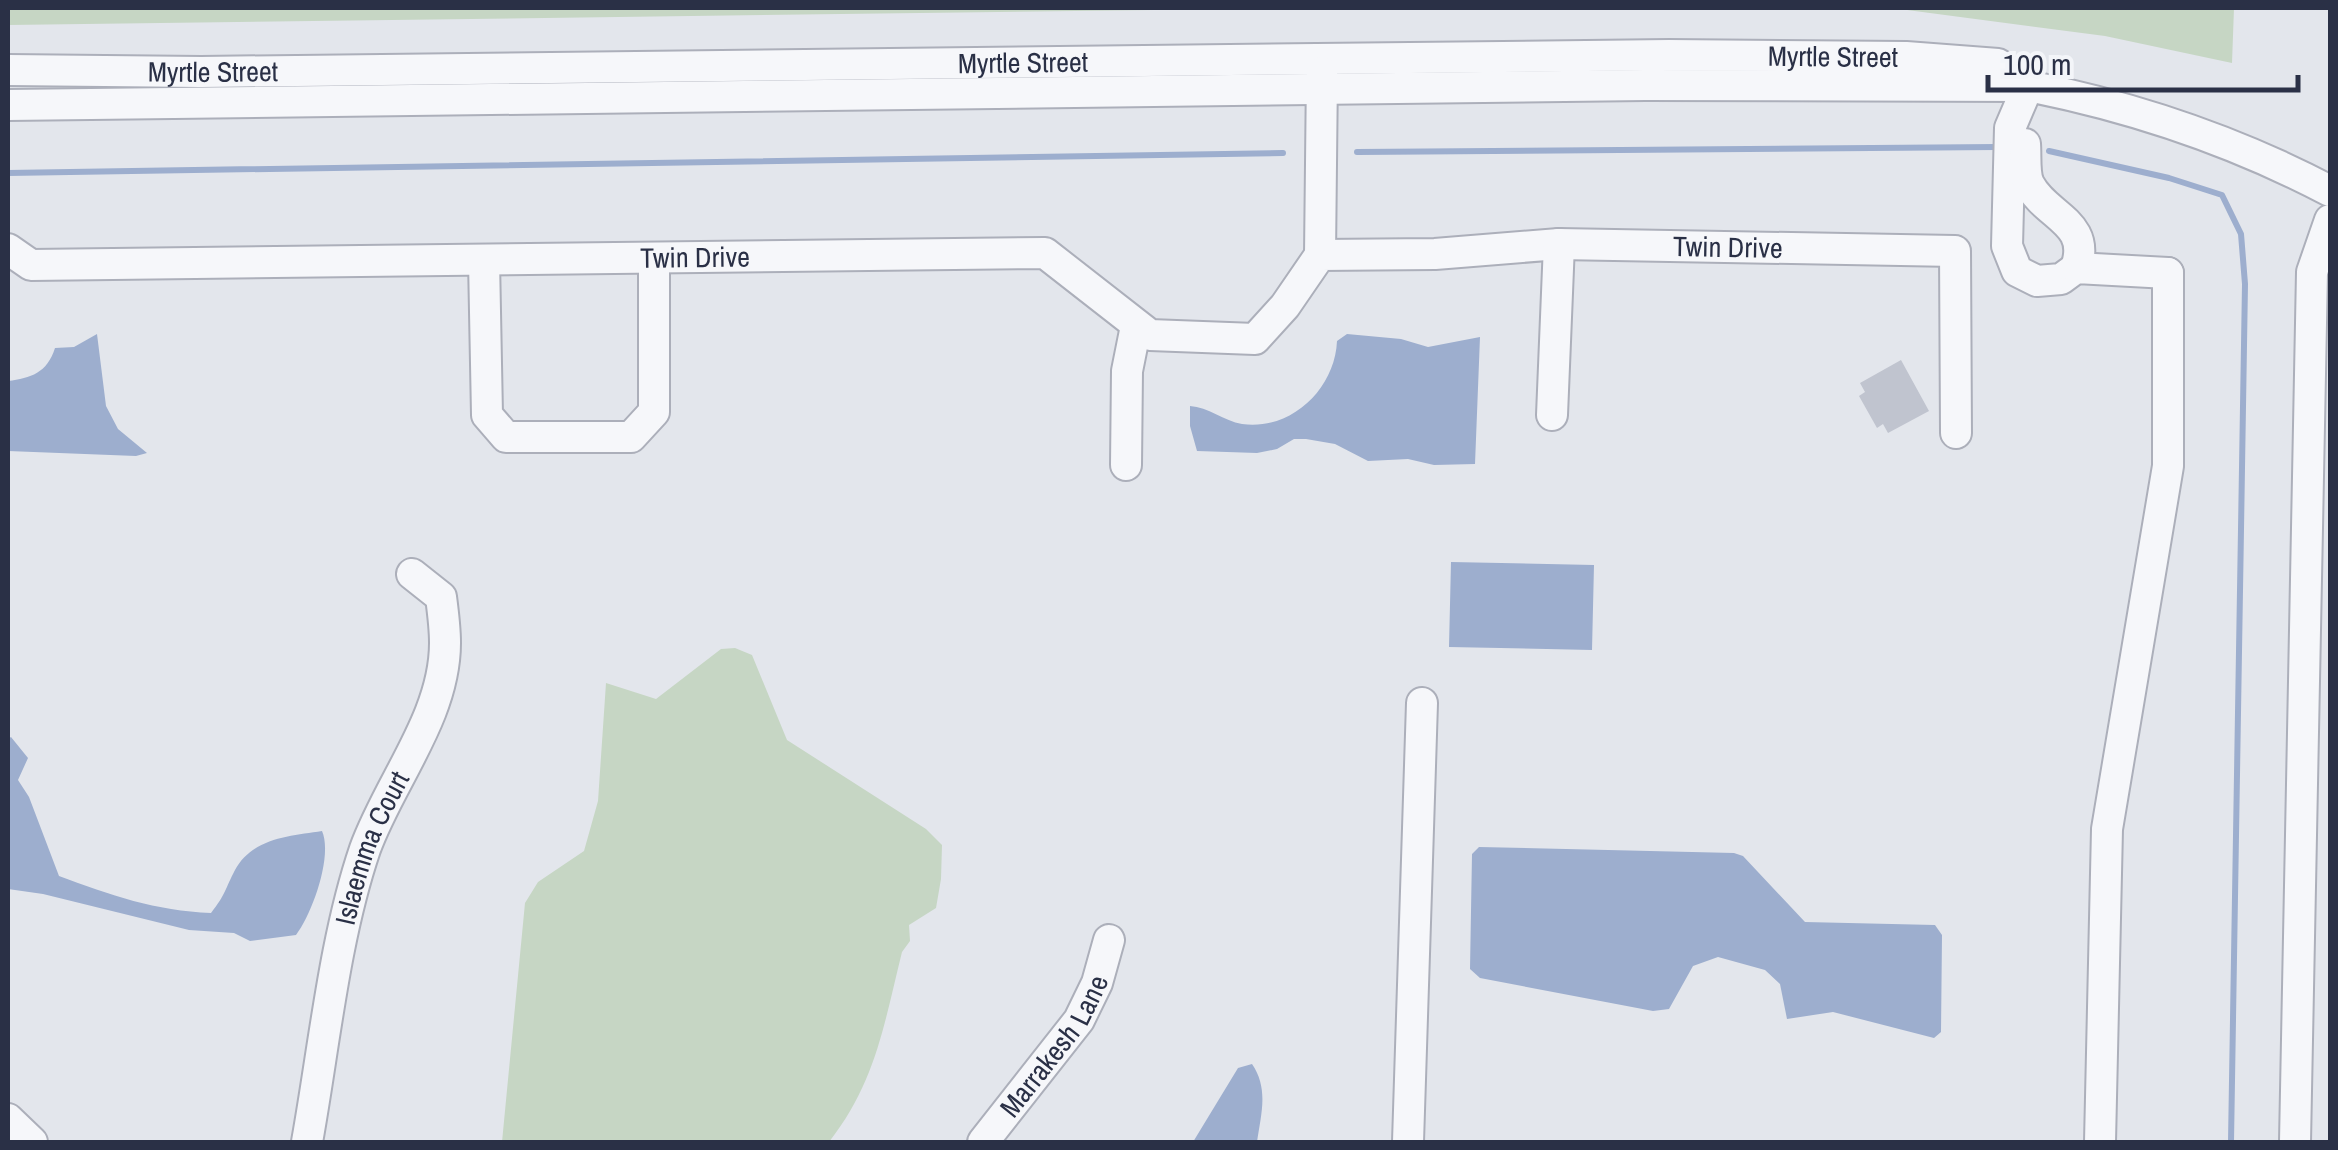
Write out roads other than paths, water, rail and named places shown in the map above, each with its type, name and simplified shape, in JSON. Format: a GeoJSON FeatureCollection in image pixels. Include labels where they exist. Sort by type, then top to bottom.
{"type":"FeatureCollection","features":[{"type":"Feature","properties":{"kind":"street","name":"Myrtle Street"},"geometry":{"type":"LineString","coordinates":[[8,70],[240,72],[1669,55],[1906,58],[1998,64],[2028,86]]}},
{"type":"Feature","properties":{"kind":"street"},"geometry":{"type":"LineString","coordinates":[[1320,255],[1322,59]]}},
{"type":"Feature","properties":{"kind":"street","name":"Myrtle Street"},"geometry":{"type":"LineString","coordinates":[[8,104],[1645,85],[2028,86],[2089,98],[2200,132],[2280,164],[2330,191]]}},
{"type":"Feature","properties":{"kind":"street"},"geometry":{"type":"LineString","coordinates":[[2028,86],[2010,128],[2007,246],[2017,271],[2037,282],[2061,280],[2078,258]]}},
{"type":"Feature","properties":{"kind":"street"},"geometry":{"type":"LineString","coordinates":[[2028,86],[2027,181],[2046,208],[2070,223],[2078,258]]}},
{"type":"Feature","properties":{"kind":"street"},"geometry":{"type":"LineString","coordinates":[[2295,1142],[2312,272],[2330,220]]}},
{"type":"Feature","properties":{"kind":"street"},"geometry":{"type":"LineString","coordinates":[[1552,415],[1560,244]]}},
{"type":"Feature","properties":{"kind":"street","name":"Twin Drive"},"geometry":{"type":"LineString","coordinates":[[8,249],[31,265],[1045,253],[1150,335],[1255,339],[1285,306],[1320,255],[1436,254],[1560,244],[1955,252],[1956,433]]}},
{"type":"Feature","properties":{"kind":"street"},"geometry":{"type":"LineString","coordinates":[[484,260],[487,415],[506,438],[631,437],[654,412],[654,258]]}},
{"type":"Feature","properties":{"kind":"street"},"geometry":{"type":"LineString","coordinates":[[2078,258],[2168,273],[2168,466],[2107,830],[2100,1142]]}},
{"type":"Feature","properties":{"kind":"street"},"geometry":{"type":"LineString","coordinates":[[1126,465],[1127,372],[1136,326]]}},
{"type":"Feature","properties":{"kind":"street","name":"Islaemma Court"},"geometry":{"type":"LineString","coordinates":[[307,1142],[347,916],[365,849],[427,717],[440,678],[445,645],[442,597],[412,574]]}},
{"type":"Feature","properties":{"kind":"street"},"geometry":{"type":"LineString","coordinates":[[1408,1142],[1422,703]]}},
{"type":"Feature","properties":{"kind":"street","name":"Marrakesh Lane"},"geometry":{"type":"LineString","coordinates":[[983,1142],[1079,1020],[1097,983],[1109,940]]}},
{"type":"Feature","properties":{"kind":"street"},"geometry":{"type":"LineString","coordinates":[[8,1119],[32,1142]]}},
{"type":"Feature","properties":{"kind":"water"},"geometry":{"type":"Polygon","coordinates":[[[97,334],[106,406],[118,429],[147,453],[136,456],[8,451],[8,381],[37,373],[48,363],[55,348],[74,347],[97,334]]]}},
{"type":"Feature","properties":{"kind":"water"},"geometry":{"type":"Polygon","coordinates":[[[1347,334],[1401,339],[1428,347],[1480,337],[1475,464],[1434,465],[1408,459],[1368,461],[1335,444],[1306,439],[1294,439],[1277,449],[1257,453],[1197,451],[1190,426],[1190,406],[1242,424],[1277,421],[1307,403],[1319,390],[1334,359],[1337,341],[1347,334]]]}},
{"type":"Feature","properties":{"kind":"water"},"geometry":{"type":"Polygon","coordinates":[[[1451,562],[1594,565],[1592,650],[1449,647],[1451,562]]]}},
{"type":"Feature","properties":{"kind":"water"},"geometry":{"type":"Polygon","coordinates":[[[11,737],[28,758],[18,780],[29,797],[59,876],[115,896],[171,909],[211,913],[242,859],[251,851],[273,840],[322,831],[323,869],[296,935],[250,941],[234,933],[189,930],[8,889],[11,737]]]}},
{"type":"Feature","properties":{"kind":"water"},"geometry":{"type":"Polygon","coordinates":[[[1479,847],[1734,853],[1743,856],[1805,922],[1935,925],[1942,935],[1941,1032],[1934,1038],[1833,1012],[1787,1019],[1780,984],[1765,970],[1718,957],[1693,966],[1669,1009],[1653,1011],[1480,978],[1470,969],[1472,854],[1479,847]]]}},
{"type":"Feature","properties":{"kind":"water"},"geometry":{"type":"Polygon","coordinates":[[[1252,1064],[1262,1092],[1257,1142],[1193,1142],[1238,1068],[1252,1064]]]}},
{"type":"Feature","properties":{"kind":"waterway"},"geometry":{"type":"LineString","coordinates":[[1357,152],[1997,147]]}},
{"type":"Feature","properties":{"kind":"waterway"},"geometry":{"type":"LineString","coordinates":[[2049,151],[2169,178],[2222,195],[2241,234],[2245,284],[2231,1142]]}},
{"type":"Feature","properties":{"kind":"waterway"},"geometry":{"type":"LineString","coordinates":[[8,173],[1283,153]]}}]}
